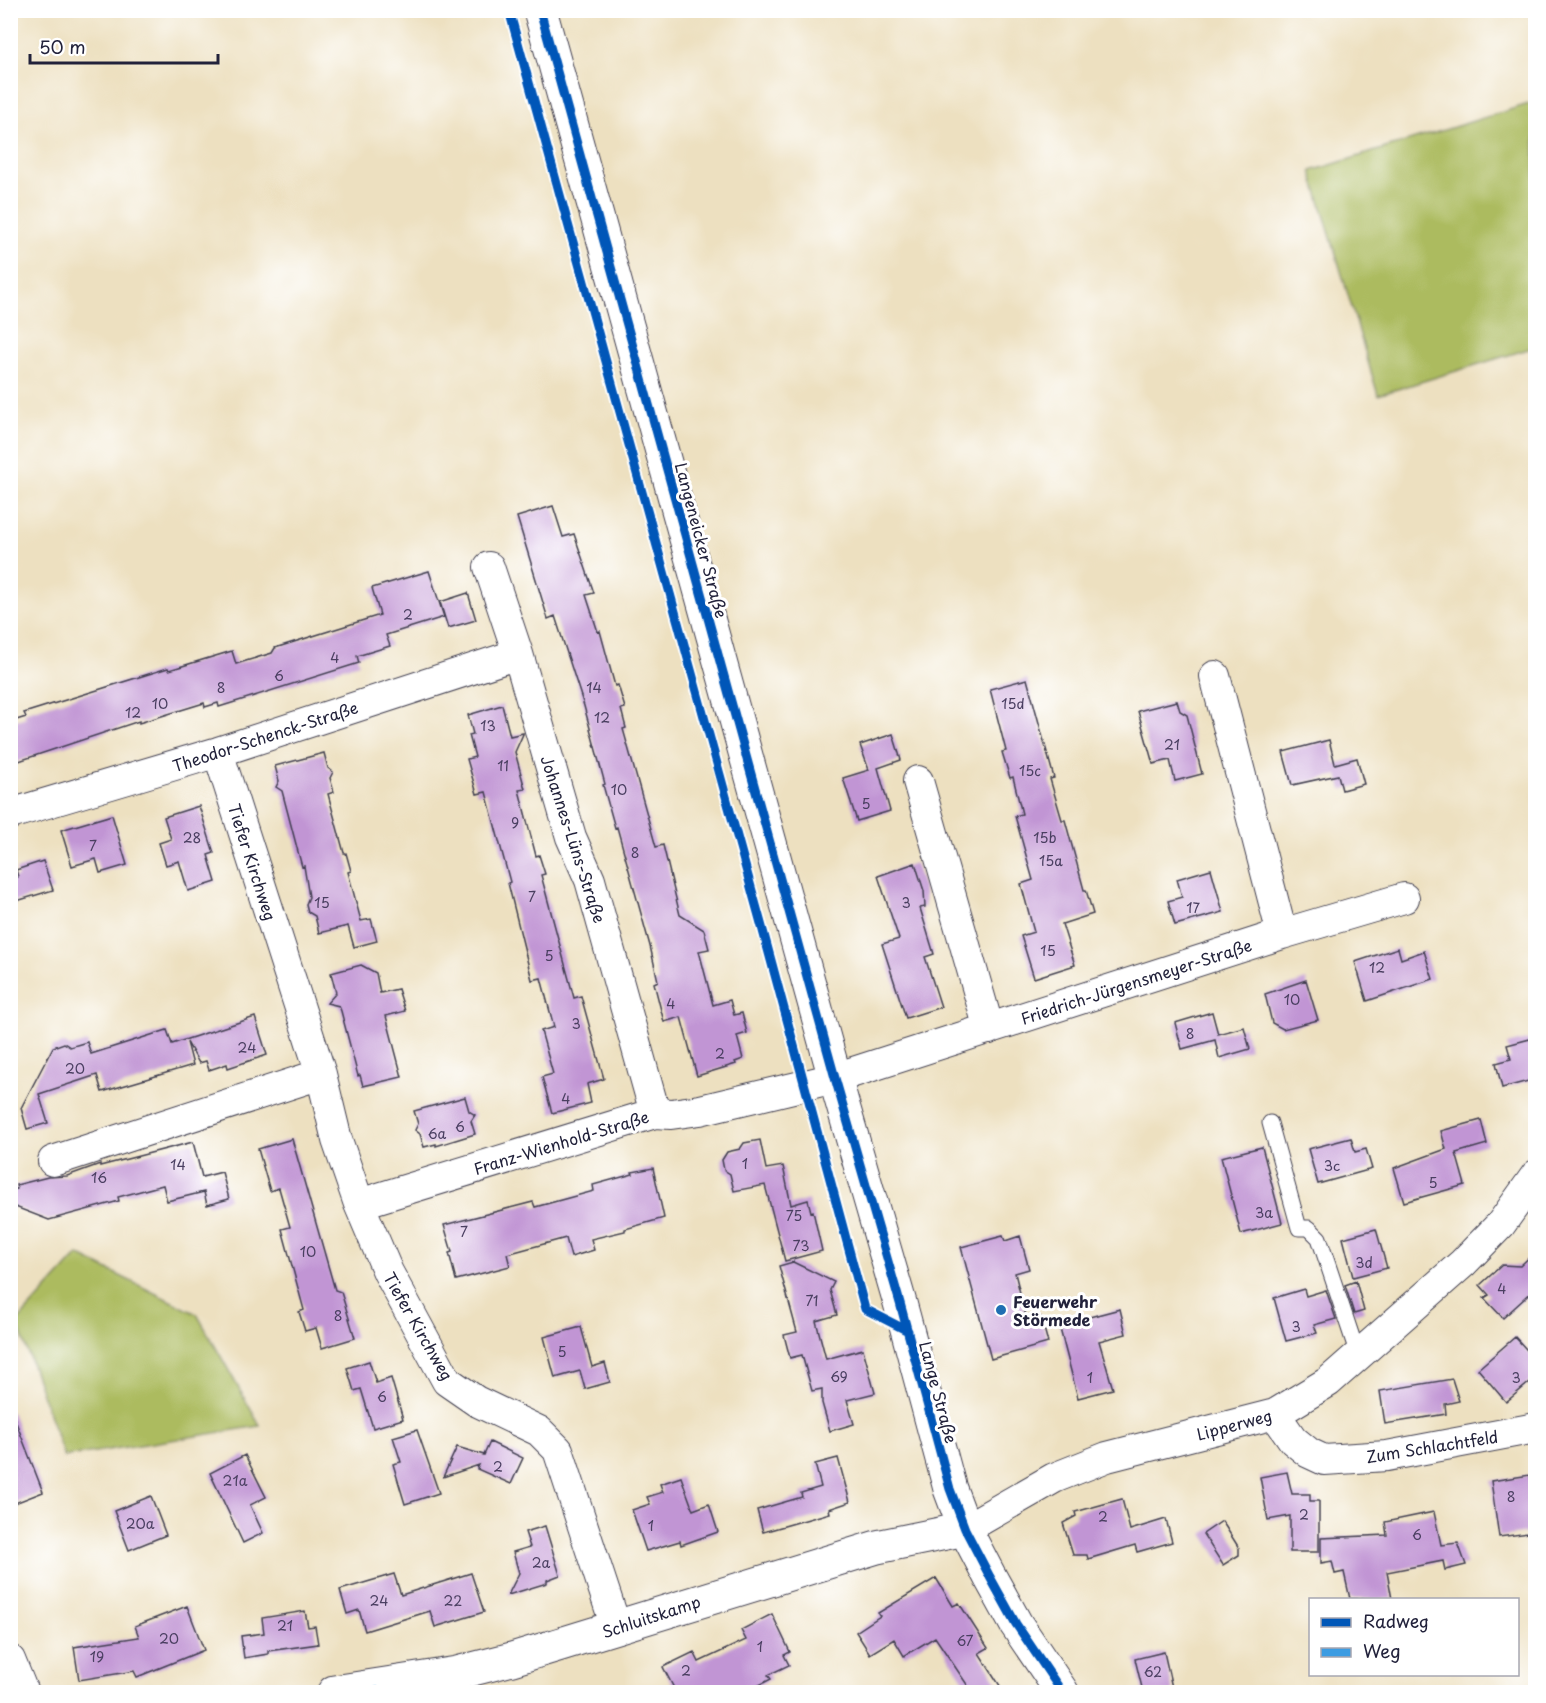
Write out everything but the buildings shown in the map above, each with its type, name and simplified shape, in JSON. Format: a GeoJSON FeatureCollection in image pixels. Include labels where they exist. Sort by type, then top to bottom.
{"type":"FeatureCollection","features":[{"type":"Feature","properties":{"kind":"main road","name":"Langeneicker Straße"},"geometry":{"type":"LineString","coordinates":[[540,10],[835,1078]]}},
{"type":"Feature","properties":{"kind":"main road","name":"Lange Straße"},"geometry":{"type":"LineString","coordinates":[[835,1078],[900,1303],[950,1490],[965,1529],[1016,1624],[1062,1692]]}},
{"type":"Feature","properties":{"kind":"main road","name":"Schluitskamp"},"geometry":{"type":"LineString","coordinates":[[334,1692],[457,1673],[512,1659],[876,1547],[965,1529]]}},
{"type":"Feature","properties":{"kind":"street","name":"Johannes-Lüns-Straße"},"geometry":{"type":"LineString","coordinates":[[489,567],[518,654],[571,837],[590,880],[655,1113]]}},
{"type":"Feature","properties":{"kind":"street","name":"Theodor-Schenck-Straße"},"geometry":{"type":"LineString","coordinates":[[10,814],[219,752],[518,654]]}},
{"type":"Feature","properties":{"kind":"street"},"geometry":{"type":"LineString","coordinates":[[1215,676],[1282,934]]}},
{"type":"Feature","properties":{"kind":"street","name":"Tiefer Kirchweg"},"geometry":{"type":"LineString","coordinates":[[219,752],[321,1074],[337,1140],[388,1272],[447,1381],[476,1401],[538,1431],[558,1450],[616,1627]]}},
{"type":"Feature","properties":{"kind":"street"},"geometry":{"type":"LineString","coordinates":[[918,782],[989,1029]]}},
{"type":"Feature","properties":{"kind":"street","name":"Friedrich-Jürgensmeyer-Straße"},"geometry":{"type":"LineString","coordinates":[[835,1078],[1282,934],[1404,898]]}},
{"type":"Feature","properties":{"kind":"street"},"geometry":{"type":"LineString","coordinates":[[53,1161],[321,1074]]}},
{"type":"Feature","properties":{"kind":"street","name":"Franz-Wienhold-Straße"},"geometry":{"type":"LineString","coordinates":[[360,1204],[655,1113],[671,1114],[700,1110],[835,1078]]}},
{"type":"Feature","properties":{"kind":"street","name":"Lipperweg"},"geometry":{"type":"LineString","coordinates":[[965,1529],[1054,1478],[1107,1458],[1275,1414],[1328,1382],[1462,1263],[1501,1224],[1536,1175]]}},
{"type":"Feature","properties":{"kind":"street","name":"Zum Schlachtfeld"},"geometry":{"type":"LineString","coordinates":[[1275,1414],[1293,1440],[1309,1453],[1324,1460],[1387,1456],[1536,1428]]}},
{"type":"Feature","properties":{"kind":"street"},"geometry":{"type":"LineString","coordinates":[[10,1660],[23,1692]]}},
{"type":"Feature","properties":{"kind":"lane"},"geometry":{"type":"LineString","coordinates":[[1270,1123],[1299,1228],[1309,1228],[1319,1238],[1358,1355]]}},
{"type":"Feature","properties":{"kind":"green space"},"geometry":{"type":"Polygon","coordinates":[[[1535,102],[1535,347],[1378,395],[1311,171],[1535,102]]]}},
{"type":"Feature","properties":{"kind":"green space"},"geometry":{"type":"Polygon","coordinates":[[[78,1255],[197,1314],[260,1426],[64,1457],[17,1322],[78,1255]]]}},
{"type":"Feature","properties":{"kind":"marked path"},"geometry":{"type":"LineString","coordinates":[[374,1687],[375,1692]]}},
{"type":"Feature","properties":{"kind":"cycle path"},"geometry":{"type":"LineString","coordinates":[[509,10],[865,1309],[908,1331]]}},
{"type":"Feature","properties":{"kind":"cycle path"},"geometry":{"type":"LineString","coordinates":[[540,10],[950,1489],[965,1529],[990,1577],[1016,1624],[1062,1692]]}},
{"type":"Feature","properties":{"kind":"place","name":"Feuerwehr Störmede"},"geometry":{"type":"Point","coordinates":[1001,1310]}}]}
